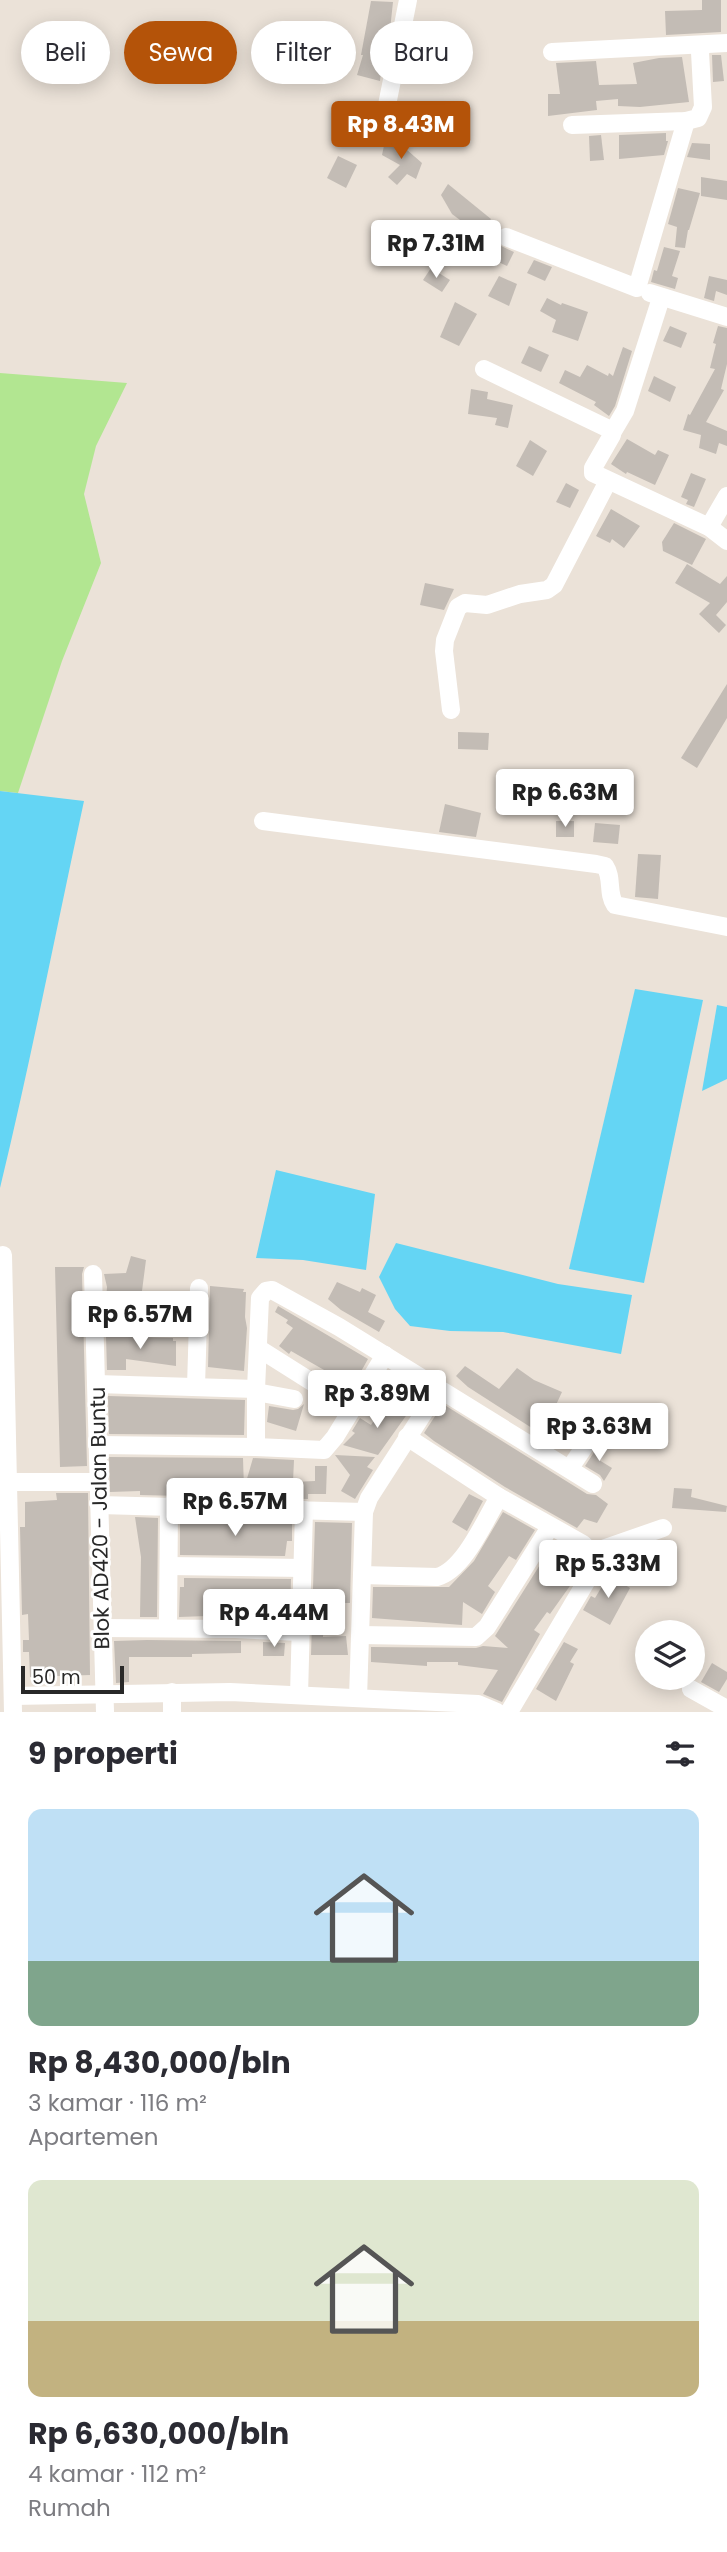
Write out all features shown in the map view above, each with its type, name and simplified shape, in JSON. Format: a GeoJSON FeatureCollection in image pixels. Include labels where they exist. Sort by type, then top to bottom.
{"type":"FeatureCollection","features":[{"type":"Feature","properties":{"kind":"street"},"geometry":{"type":"LineString","coordinates":[[382,130],[408,0]]}},
{"type":"Feature","properties":{"kind":"street"},"geometry":{"type":"LineString","coordinates":[[552,52],[727,43]]}},
{"type":"Feature","properties":{"kind":"street"},"geometry":{"type":"LineString","coordinates":[[572,125],[686,121],[698,118],[703,107],[700,52],[703,45]]}},
{"type":"Feature","properties":{"kind":"street"},"geometry":{"type":"LineString","coordinates":[[637,288],[686,121]]}},
{"type":"Feature","properties":{"kind":"street"},"geometry":{"type":"LineString","coordinates":[[506,237],[661,298],[727,317]]}},
{"type":"Feature","properties":{"kind":"street"},"geometry":{"type":"LineString","coordinates":[[661,298],[625,411],[593,468],[596,475],[709,527],[727,541]]}},
{"type":"Feature","properties":{"kind":"street"},"geometry":{"type":"LineString","coordinates":[[484,369],[571,409],[612,433]]}},
{"type":"Feature","properties":{"kind":"street"},"geometry":{"type":"LineString","coordinates":[[451,710],[444,650],[445,640],[458,607],[466,603],[487,605],[520,594],[547,590],[554,585],[608,481]]}},
{"type":"Feature","properties":{"kind":"street"},"geometry":{"type":"LineString","coordinates":[[709,527],[727,496]]}},
{"type":"Feature","properties":{"kind":"street"},"geometry":{"type":"LineString","coordinates":[[264,821],[605,866],[610,873],[611,898],[615,905],[727,927]]}},
{"type":"Feature","properties":{"kind":"street"},"geometry":{"type":"LineString","coordinates":[[3,1255],[4,1482],[13,1704],[105,1703],[172,1692],[358,1698],[425,1707],[478,1704],[497,1711],[599,1563],[599,1558],[594,1552],[499,1497],[407,1437]]}},
{"type":"Feature","properties":{"kind":"street","name":"Blok AD420 - Jalan Buntu"},"geometry":{"type":"LineString","coordinates":[[93,1275],[105,1703]]}},
{"type":"Feature","properties":{"kind":"street"},"geometry":{"type":"LineString","coordinates":[[196,1386],[199,1287]]}},
{"type":"Feature","properties":{"kind":"street"},"geometry":{"type":"LineString","coordinates":[[256,1447],[260,1298],[266,1291],[272,1290],[386,1355],[593,1484]]}},
{"type":"Feature","properties":{"kind":"street"},"geometry":{"type":"LineString","coordinates":[[96,1324],[197,1327]]}},
{"type":"Feature","properties":{"kind":"street"},"geometry":{"type":"LineString","coordinates":[[258,1348],[353,1408]]}},
{"type":"Feature","properties":{"kind":"street"},"geometry":{"type":"LineString","coordinates":[[99,1445],[324,1450],[335,1437],[386,1355]]}},
{"type":"Feature","properties":{"kind":"street"},"geometry":{"type":"LineString","coordinates":[[97,1384],[256,1390],[294,1399]]}},
{"type":"Feature","properties":{"kind":"street"},"geometry":{"type":"LineString","coordinates":[[358,1698],[364,1512],[369,1498],[439,1389]]}},
{"type":"Feature","properties":{"kind":"street"},"geometry":{"type":"LineString","coordinates":[[570,1468],[597,1428]]}},
{"type":"Feature","properties":{"kind":"street"},"geometry":{"type":"LineString","coordinates":[[4,1482],[99,1482]]}},
{"type":"Feature","properties":{"kind":"street"},"geometry":{"type":"LineString","coordinates":[[362,1575],[438,1577],[452,1569],[464,1555],[499,1497]]}},
{"type":"Feature","properties":{"kind":"street"},"geometry":{"type":"LineString","coordinates":[[99,1505],[364,1512]]}},
{"type":"Feature","properties":{"kind":"street"},"geometry":{"type":"LineString","coordinates":[[168,1628],[169,1506]]}},
{"type":"Feature","properties":{"kind":"street"},"geometry":{"type":"LineString","coordinates":[[299,1695],[304,1510]]}},
{"type":"Feature","properties":{"kind":"street"},"geometry":{"type":"LineString","coordinates":[[361,1635],[470,1638],[482,1634],[550,1527]]}},
{"type":"Feature","properties":{"kind":"street"},"geometry":{"type":"LineString","coordinates":[[594,1552],[663,1528]]}},
{"type":"Feature","properties":{"kind":"street"},"geometry":{"type":"LineString","coordinates":[[169,1566],[302,1568]]}},
{"type":"Feature","properties":{"kind":"street"},"geometry":{"type":"LineString","coordinates":[[103,1628],[300,1632]]}},
{"type":"Feature","properties":{"kind":"street"},"geometry":{"type":"LineString","coordinates":[[693,1690],[727,1709]]}},
{"type":"Feature","properties":{"kind":"street"},"geometry":{"type":"LineString","coordinates":[[172,1692],[172,1712]]}},
{"type":"Feature","properties":{"kind":"green space"},"geometry":{"type":"Polygon","coordinates":[[[0,373],[127,383],[96,446],[84,494],[101,563],[62,661],[18,793],[0,791],[0,373]]]}},
{"type":"Feature","properties":{"kind":"water"},"geometry":{"type":"Polygon","coordinates":[[[0,791],[84,801],[0,1188],[0,791]]]}},
{"type":"Feature","properties":{"kind":"water"},"geometry":{"type":"Polygon","coordinates":[[[635,989],[703,1000],[644,1283],[569,1269],[635,989]]]}},
{"type":"Feature","properties":{"kind":"water"},"geometry":{"type":"Polygon","coordinates":[[[717,1005],[727,1007],[727,1079],[702,1091],[717,1005]]]}},
{"type":"Feature","properties":{"kind":"water"},"geometry":{"type":"Polygon","coordinates":[[[276,1170],[375,1194],[366,1270],[303,1260],[256,1258],[276,1170]]]}},
{"type":"Feature","properties":{"kind":"water"},"geometry":{"type":"Polygon","coordinates":[[[396,1243],[558,1284],[632,1295],[621,1354],[503,1332],[450,1331],[410,1326],[395,1309],[379,1277],[396,1243]]]}},
{"type":"Feature","properties":{"kind":"building"},"geometry":{"type":"Polygon","coordinates":[[[702,0],[721,0],[721,32],[666,35],[665,11],[702,10],[702,0]]]}},
{"type":"Feature","properties":{"kind":"building"},"geometry":{"type":"Polygon","coordinates":[[[371,1],[393,2],[391,21],[370,21],[370,78],[357,75],[371,1]]]}},
{"type":"Feature","properties":{"kind":"building"},"geometry":{"type":"Polygon","coordinates":[[[712,55],[721,55],[724,81],[713,82],[712,55]]]}},
{"type":"Feature","properties":{"kind":"building"},"geometry":{"type":"Polygon","coordinates":[[[682,57],[689,102],[640,107],[618,106],[618,99],[596,101],[597,110],[548,116],[548,94],[560,94],[556,63],[596,61],[599,85],[637,84],[633,63],[682,57]]]}},
{"type":"Feature","properties":{"kind":"building"},"geometry":{"type":"Polygon","coordinates":[[[666,133],[668,141],[664,155],[619,159],[619,135],[666,133]]]}},
{"type":"Feature","properties":{"kind":"building"},"geometry":{"type":"Polygon","coordinates":[[[601,135],[604,160],[590,161],[589,136],[601,135]]]}},
{"type":"Feature","properties":{"kind":"building"},"geometry":{"type":"Polygon","coordinates":[[[391,136],[422,163],[416,179],[407,174],[397,185],[388,177],[400,165],[382,155],[385,141],[391,136]]]}},
{"type":"Feature","properties":{"kind":"building"},"geometry":{"type":"Polygon","coordinates":[[[692,143],[710,144],[710,160],[687,157],[692,143]]]}},
{"type":"Feature","properties":{"kind":"building"},"geometry":{"type":"Polygon","coordinates":[[[338,156],[357,165],[346,188],[327,178],[338,156]]]}},
{"type":"Feature","properties":{"kind":"building"},"geometry":{"type":"Polygon","coordinates":[[[701,177],[727,181],[727,200],[701,196],[701,177]]]}},
{"type":"Feature","properties":{"kind":"building"},"geometry":{"type":"Polygon","coordinates":[[[448,184],[491,219],[480,235],[452,214],[441,195],[448,184]]]}},
{"type":"Feature","properties":{"kind":"building"},"geometry":{"type":"Polygon","coordinates":[[[678,188],[700,193],[685,248],[675,247],[677,227],[668,224],[678,188]]]}},
{"type":"Feature","properties":{"kind":"building"},"geometry":{"type":"Polygon","coordinates":[[[499,245],[514,252],[507,266],[492,259],[499,245]]]}},
{"type":"Feature","properties":{"kind":"building"},"geometry":{"type":"Polygon","coordinates":[[[664,247],[680,251],[672,276],[678,278],[675,289],[651,282],[664,247]]]}},
{"type":"Feature","properties":{"kind":"building"},"geometry":{"type":"Polygon","coordinates":[[[534,260],[552,267],[545,281],[527,273],[534,260]]]}},
{"type":"Feature","properties":{"kind":"building"},"geometry":{"type":"Polygon","coordinates":[[[431,268],[450,280],[442,292],[423,280],[431,268]]]}},
{"type":"Feature","properties":{"kind":"building"},"geometry":{"type":"Polygon","coordinates":[[[499,276],[517,284],[509,306],[488,296],[499,276]]]}},
{"type":"Feature","properties":{"kind":"building"},"geometry":{"type":"Polygon","coordinates":[[[709,276],[727,280],[727,295],[716,291],[714,301],[704,298],[709,276]]]}},
{"type":"Feature","properties":{"kind":"building"},"geometry":{"type":"Polygon","coordinates":[[[547,298],[561,305],[562,303],[588,312],[578,341],[552,332],[556,320],[540,311],[547,298]]]}},
{"type":"Feature","properties":{"kind":"building"},"geometry":{"type":"Polygon","coordinates":[[[455,302],[477,314],[459,346],[440,337],[455,302]]]}},
{"type":"Feature","properties":{"kind":"building"},"geometry":{"type":"Polygon","coordinates":[[[670,326],[687,333],[681,348],[663,341],[670,326]]]}},
{"type":"Feature","properties":{"kind":"building"},"geometry":{"type":"Polygon","coordinates":[[[718,326],[727,328],[727,364],[721,389],[724,390],[706,422],[727,431],[727,446],[719,443],[716,454],[699,448],[701,435],[683,430],[688,414],[690,415],[715,369],[710,368],[718,326]]]}},
{"type":"Feature","properties":{"kind":"building"},"geometry":{"type":"Polygon","coordinates":[[[529,346],[549,355],[541,372],[521,363],[529,346]]]}},
{"type":"Feature","properties":{"kind":"building"},"geometry":{"type":"Polygon","coordinates":[[[623,347],[632,351],[615,406],[609,416],[594,405],[596,402],[559,383],[565,370],[580,377],[587,365],[613,376],[623,347]]]}},
{"type":"Feature","properties":{"kind":"building"},"geometry":{"type":"Polygon","coordinates":[[[654,376],[676,387],[670,402],[648,391],[654,376]]]}},
{"type":"Feature","properties":{"kind":"building"},"geometry":{"type":"Polygon","coordinates":[[[471,389],[488,392],[487,399],[513,405],[508,428],[495,425],[497,418],[468,414],[471,389]]]}},
{"type":"Feature","properties":{"kind":"building"},"geometry":{"type":"Polygon","coordinates":[[[627,439],[655,455],[658,450],[669,455],[655,485],[627,472],[626,474],[611,464],[627,439]]]}},
{"type":"Feature","properties":{"kind":"building"},"geometry":{"type":"Polygon","coordinates":[[[530,440],[547,451],[533,476],[516,466],[530,440]]]}},
{"type":"Feature","properties":{"kind":"building"},"geometry":{"type":"Polygon","coordinates":[[[691,473],[706,479],[694,507],[686,504],[688,500],[681,497],[691,473]]]}},
{"type":"Feature","properties":{"kind":"building"},"geometry":{"type":"Polygon","coordinates":[[[566,483],[579,490],[570,508],[556,502],[566,483]]]}},
{"type":"Feature","properties":{"kind":"building"},"geometry":{"type":"Polygon","coordinates":[[[611,509],[640,526],[624,548],[612,539],[610,543],[596,536],[611,509]]]}},
{"type":"Feature","properties":{"kind":"building"},"geometry":{"type":"Polygon","coordinates":[[[674,523],[706,539],[692,565],[663,551],[662,542],[674,523]]]}},
{"type":"Feature","properties":{"kind":"building"},"geometry":{"type":"Polygon","coordinates":[[[687,564],[720,584],[727,576],[727,602],[716,615],[726,625],[719,633],[699,614],[710,603],[675,583],[687,564]]]}},
{"type":"Feature","properties":{"kind":"building"},"geometry":{"type":"Polygon","coordinates":[[[425,583],[454,589],[444,610],[420,605],[425,583]]]}},
{"type":"Feature","properties":{"kind":"building"},"geometry":{"type":"Polygon","coordinates":[[[727,684],[727,718],[697,768],[681,758],[727,684]]]}},
{"type":"Feature","properties":{"kind":"building"},"geometry":{"type":"Polygon","coordinates":[[[458,732],[489,733],[488,750],[458,749],[458,732]]]}},
{"type":"Feature","properties":{"kind":"building"},"geometry":{"type":"Polygon","coordinates":[[[445,804],[481,813],[476,837],[439,832],[445,804]]]}},
{"type":"Feature","properties":{"kind":"building"},"geometry":{"type":"Polygon","coordinates":[[[556,821],[574,821],[574,837],[556,837],[556,821]]]}},
{"type":"Feature","properties":{"kind":"building"},"geometry":{"type":"Polygon","coordinates":[[[595,823],[620,825],[618,844],[593,842],[595,823]]]}},
{"type":"Feature","properties":{"kind":"building"},"geometry":{"type":"Polygon","coordinates":[[[638,854],[661,855],[658,899],[635,897],[638,854]]]}},
{"type":"Feature","properties":{"kind":"building"},"geometry":{"type":"Polygon","coordinates":[[[131,1256],[146,1260],[142,1291],[181,1293],[182,1297],[159,1301],[158,1314],[105,1312],[107,1287],[104,1274],[126,1273],[131,1256]]]}},
{"type":"Feature","properties":{"kind":"building"},"geometry":{"type":"Polygon","coordinates":[[[55,1267],[84,1267],[82,1274],[87,1466],[60,1467],[55,1267]]]}},
{"type":"Feature","properties":{"kind":"building"},"geometry":{"type":"Polygon","coordinates":[[[337,1282],[360,1292],[362,1288],[376,1295],[368,1312],[385,1321],[379,1332],[341,1310],[328,1299],[337,1282]]]}},
{"type":"Feature","properties":{"kind":"building"},"geometry":{"type":"Polygon","coordinates":[[[210,1286],[244,1289],[243,1292],[246,1292],[244,1371],[208,1367],[210,1286]]]}},
{"type":"Feature","properties":{"kind":"building"},"geometry":{"type":"Polygon","coordinates":[[[278,1306],[368,1359],[354,1384],[339,1376],[338,1378],[291,1351],[289,1354],[279,1346],[293,1328],[286,1323],[288,1320],[275,1312],[278,1306]]]}},
{"type":"Feature","properties":{"kind":"building"},"geometry":{"type":"Polygon","coordinates":[[[106,1336],[173,1338],[173,1341],[176,1341],[176,1366],[126,1359],[126,1370],[107,1370],[106,1336]]]}},
{"type":"Feature","properties":{"kind":"building"},"geometry":{"type":"Polygon","coordinates":[[[465,1366],[499,1389],[517,1368],[534,1380],[562,1392],[555,1407],[568,1416],[546,1437],[468,1387],[456,1376],[465,1366]]]}},
{"type":"Feature","properties":{"kind":"building"},"geometry":{"type":"Polygon","coordinates":[[[108,1396],[245,1400],[244,1435],[109,1434],[108,1396]]]}},
{"type":"Feature","properties":{"kind":"building"},"geometry":{"type":"Polygon","coordinates":[[[388,1400],[408,1413],[378,1455],[343,1445],[355,1433],[352,1431],[360,1418],[371,1425],[388,1400]]]}},
{"type":"Feature","properties":{"kind":"building"},"geometry":{"type":"Polygon","coordinates":[[[304,1404],[296,1431],[267,1422],[269,1406],[293,1410],[304,1404]]]}},
{"type":"Feature","properties":{"kind":"building"},"geometry":{"type":"Polygon","coordinates":[[[443,1404],[587,1494],[596,1495],[608,1504],[597,1523],[584,1519],[577,1528],[505,1487],[434,1441],[424,1433],[443,1404]]]}},
{"type":"Feature","properties":{"kind":"building"},"geometry":{"type":"Polygon","coordinates":[[[600,1443],[607,1448],[599,1460],[612,1468],[604,1481],[600,1475],[585,1466],[600,1443]]]}},
{"type":"Feature","properties":{"kind":"building"},"geometry":{"type":"Polygon","coordinates":[[[335,1455],[375,1457],[367,1467],[373,1470],[355,1499],[341,1491],[350,1475],[335,1455]]]}},
{"type":"Feature","properties":{"kind":"building"},"geometry":{"type":"Polygon","coordinates":[[[109,1457],[243,1458],[244,1489],[253,1458],[294,1460],[293,1482],[315,1481],[315,1466],[327,1466],[326,1494],[308,1494],[308,1499],[110,1492],[109,1457]]]}},
{"type":"Feature","properties":{"kind":"building"},"geometry":{"type":"Polygon","coordinates":[[[674,1488],[692,1489],[691,1497],[727,1506],[726,1512],[672,1508],[674,1488]]]}},
{"type":"Feature","properties":{"kind":"building"},"geometry":{"type":"Polygon","coordinates":[[[56,1493],[88,1493],[90,1675],[30,1677],[29,1652],[23,1652],[23,1640],[29,1640],[28,1614],[22,1615],[20,1527],[25,1527],[25,1502],[57,1500],[56,1493]]]}},
{"type":"Feature","properties":{"kind":"building"},"geometry":{"type":"Polygon","coordinates":[[[469,1494],[483,1501],[467,1531],[452,1522],[469,1494]]]}},
{"type":"Feature","properties":{"kind":"building"},"geometry":{"type":"Polygon","coordinates":[[[503,1512],[535,1530],[516,1560],[509,1556],[488,1586],[495,1592],[482,1614],[463,1602],[462,1625],[372,1618],[373,1587],[449,1587],[474,1561],[503,1512]]]}},
{"type":"Feature","properties":{"kind":"building"},"geometry":{"type":"Polygon","coordinates":[[[135,1517],[158,1518],[157,1617],[140,1617],[141,1557],[135,1517]]]}},
{"type":"Feature","properties":{"kind":"building"},"geometry":{"type":"Polygon","coordinates":[[[180,1519],[292,1521],[292,1541],[287,1541],[285,1556],[180,1555],[180,1519]]]}},
{"type":"Feature","properties":{"kind":"building"},"geometry":{"type":"Polygon","coordinates":[[[315,1522],[352,1523],[350,1603],[329,1603],[329,1607],[324,1607],[323,1637],[346,1636],[348,1655],[311,1655],[315,1522]]]}},
{"type":"Feature","properties":{"kind":"building"},"geometry":{"type":"Polygon","coordinates":[[[555,1541],[576,1553],[583,1561],[571,1579],[572,1583],[550,1614],[547,1612],[534,1630],[540,1634],[502,1702],[483,1694],[498,1670],[458,1665],[458,1662],[427,1662],[427,1666],[371,1662],[371,1647],[508,1648],[495,1636],[555,1541]]]}},
{"type":"Feature","properties":{"kind":"building"},"geometry":{"type":"Polygon","coordinates":[[[609,1575],[630,1588],[610,1625],[583,1610],[591,1596],[595,1598],[609,1575]]]}},
{"type":"Feature","properties":{"kind":"building"},"geometry":{"type":"Polygon","coordinates":[[[184,1578],[291,1579],[290,1613],[179,1617],[180,1587],[184,1587],[184,1578]]]}},
{"type":"Feature","properties":{"kind":"building"},"geometry":{"type":"Polygon","coordinates":[[[114,1641],[241,1641],[241,1653],[192,1654],[192,1657],[129,1657],[129,1682],[116,1683],[114,1641]]]}},
{"type":"Feature","properties":{"kind":"building"},"geometry":{"type":"Polygon","coordinates":[[[263,1642],[285,1643],[284,1656],[263,1656],[263,1642]]]}},
{"type":"Feature","properties":{"kind":"building"},"geometry":{"type":"Polygon","coordinates":[[[564,1642],[578,1649],[570,1662],[574,1664],[556,1701],[536,1689],[564,1642]]]}},
{"type":"Feature","properties":{"kind":"building"},"geometry":{"type":"Polygon","coordinates":[[[712,1663],[727,1672],[727,1679],[719,1692],[705,1684],[705,1675],[712,1663]]]}}]}
